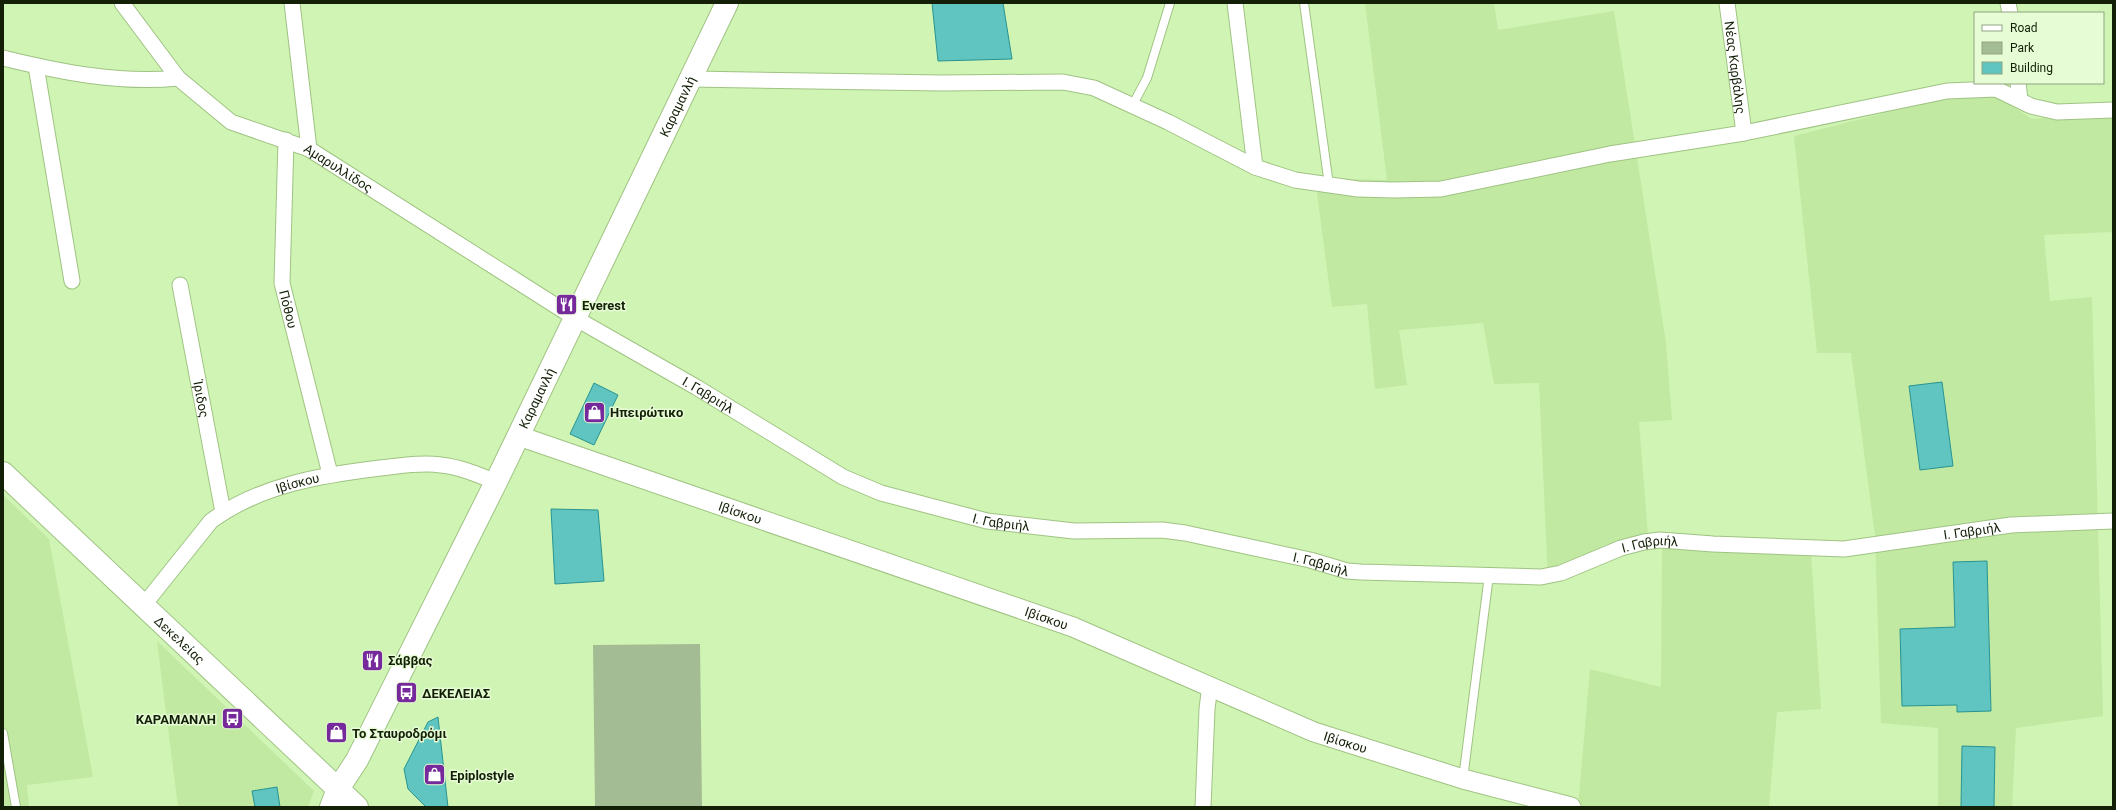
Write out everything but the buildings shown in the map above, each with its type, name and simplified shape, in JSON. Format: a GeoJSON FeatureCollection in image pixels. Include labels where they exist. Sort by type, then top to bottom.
{"type":"FeatureCollection","features":[{"type":"Feature","properties":{"kind":"main road","name":"Καραμανλή"},"geometry":{"type":"LineString","coordinates":[[338,801],[519,436],[727,3]]}},
{"type":"Feature","properties":{"kind":"main road","name":"Δεκελείας"},"geometry":{"type":"LineString","coordinates":[[5,479],[143,606],[338,801],[357,807]]}},
{"type":"Feature","properties":{"kind":"street","name":"Αμαρυλλίδος"},"geometry":{"type":"LineString","coordinates":[[122,3],[178,78],[232,122],[309,149],[575,318]]}},
{"type":"Feature","properties":{"kind":"street"},"geometry":{"type":"LineString","coordinates":[[292,3],[309,149]]}},
{"type":"Feature","properties":{"kind":"street"},"geometry":{"type":"LineString","coordinates":[[1235,3],[1255,167]]}},
{"type":"Feature","properties":{"kind":"street","name":"Νέας Καρβάλης"},"geometry":{"type":"LineString","coordinates":[[1727,3],[1744,133]]}},
{"type":"Feature","properties":{"kind":"street"},"geometry":{"type":"LineString","coordinates":[[3,58],[36,66],[113,78],[149,81],[178,78]]}},
{"type":"Feature","properties":{"kind":"street"},"geometry":{"type":"LineString","coordinates":[[36,66],[72,281]]}},
{"type":"Feature","properties":{"kind":"street"},"geometry":{"type":"LineString","coordinates":[[691,79],[942,83],[1063,82],[1094,88],[1255,167],[1295,180],[1358,189],[1441,190],[1610,154],[1744,133],[1947,91],[1996,89],[2042,110],[2058,112],[2113,110]]}},
{"type":"Feature","properties":{"kind":"street"},"geometry":{"type":"LineString","coordinates":[[2018,84],[2020,100]]}},
{"type":"Feature","properties":{"kind":"street","name":"Πόθου"},"geometry":{"type":"LineString","coordinates":[[286,140],[282,283],[330,474]]}},
{"type":"Feature","properties":{"kind":"street","name":"Ίριδος"},"geometry":{"type":"LineString","coordinates":[[180,285],[222,512]]}},
{"type":"Feature","properties":{"kind":"street","name":"Ι. Γαβριήλ"},"geometry":{"type":"LineString","coordinates":[[575,318],[696,387],[843,477],[881,493],[946,512],[987,521],[1074,531],[1162,530],[1185,533],[1310,560],[1347,571],[1541,577],[1561,573],[1621,548],[1644,542],[1660,540],[1713,544],[1844,549],[2011,524],[2113,521]]}},
{"type":"Feature","properties":{"kind":"street","name":"Ιβίσκου"},"geometry":{"type":"LineString","coordinates":[[519,436],[1058,622],[1210,685],[1314,732],[1462,778],[1571,807]]}},
{"type":"Feature","properties":{"kind":"street","name":"Ιβίσκου"},"geometry":{"type":"LineString","coordinates":[[143,606],[200,532],[211,521],[222,512],[268,492],[313,477],[426,464],[458,468],[496,482]]}},
{"type":"Feature","properties":{"kind":"street"},"geometry":{"type":"LineString","coordinates":[[1203,807],[1210,685]]}},
{"type":"Feature","properties":{"kind":"lane"},"geometry":{"type":"LineString","coordinates":[[1132,106],[1147,78],[1170,3]]}},
{"type":"Feature","properties":{"kind":"lane"},"geometry":{"type":"LineString","coordinates":[[1304,3],[1330,185]]}},
{"type":"Feature","properties":{"kind":"lane"},"geometry":{"type":"LineString","coordinates":[[1462,778],[1489,575]]}},
{"type":"Feature","properties":{"kind":"lane"},"geometry":{"type":"LineString","coordinates":[[3,733],[16,807]]}},
{"type":"Feature","properties":{"kind":"shaded area"},"geometry":{"type":"Polygon","coordinates":[[[1365,3],[1494,3],[1498,30],[1614,11],[1666,343],[1672,420],[1639,422],[1649,549],[1623,553],[1581,574],[1548,580],[1539,383],[1494,384],[1483,323],[1399,330],[1407,385],[1375,389],[1367,304],[1332,307],[1315,178],[1387,180],[1365,3]]]}},
{"type":"Feature","properties":{"kind":"shaded area"},"geometry":{"type":"Polygon","coordinates":[[[1994,94],[2032,119],[2113,112],[2113,232],[2044,235],[2050,301],[2092,297],[2103,716],[2016,728],[2012,807],[1938,807],[1938,728],[1881,723],[1875,536],[1851,353],[1817,353],[1794,136],[1936,100],[1994,94]]]}},
{"type":"Feature","properties":{"kind":"shaded area"},"geometry":{"type":"Polygon","coordinates":[[[3,495],[49,539],[93,777],[27,785],[29,807],[3,807],[3,495]]]}},
{"type":"Feature","properties":{"kind":"shaded area"},"geometry":{"type":"Polygon","coordinates":[[[1662,548],[1811,553],[1821,709],[1777,712],[1769,807],[1578,807],[1590,669],[1661,687],[1662,548]]]}},
{"type":"Feature","properties":{"kind":"shaded area"},"geometry":{"type":"Polygon","coordinates":[[[157,641],[314,791],[308,807],[178,807],[157,641]]]}},
{"type":"Feature","properties":{"kind":"green space"},"geometry":{"type":"Polygon","coordinates":[[[700,644],[702,807],[595,807],[593,645],[700,644]]]}},
{"type":"Feature","properties":{"kind":"place","name":"Everest"},"geometry":{"type":"Point","coordinates":[566,305]}},
{"type":"Feature","properties":{"kind":"place","name":"Ηπειρώτικο"},"geometry":{"type":"Point","coordinates":[594,412]}},
{"type":"Feature","properties":{"kind":"place","name":"Σάββας"},"geometry":{"type":"Point","coordinates":[372,660]}},
{"type":"Feature","properties":{"kind":"place","name":"ΔΕΚΕΛΕΙΑΣ"},"geometry":{"type":"Point","coordinates":[407,693]}},
{"type":"Feature","properties":{"kind":"place","name":"ΚΑΡΑΜΑΝΛΗ"},"geometry":{"type":"Point","coordinates":[232,719]}},
{"type":"Feature","properties":{"kind":"place","name":"Το Σταυροδρόμι"},"geometry":{"type":"Point","coordinates":[336,733]}},
{"type":"Feature","properties":{"kind":"place","name":"Epiplostyle"},"geometry":{"type":"Point","coordinates":[434,775]}}]}
